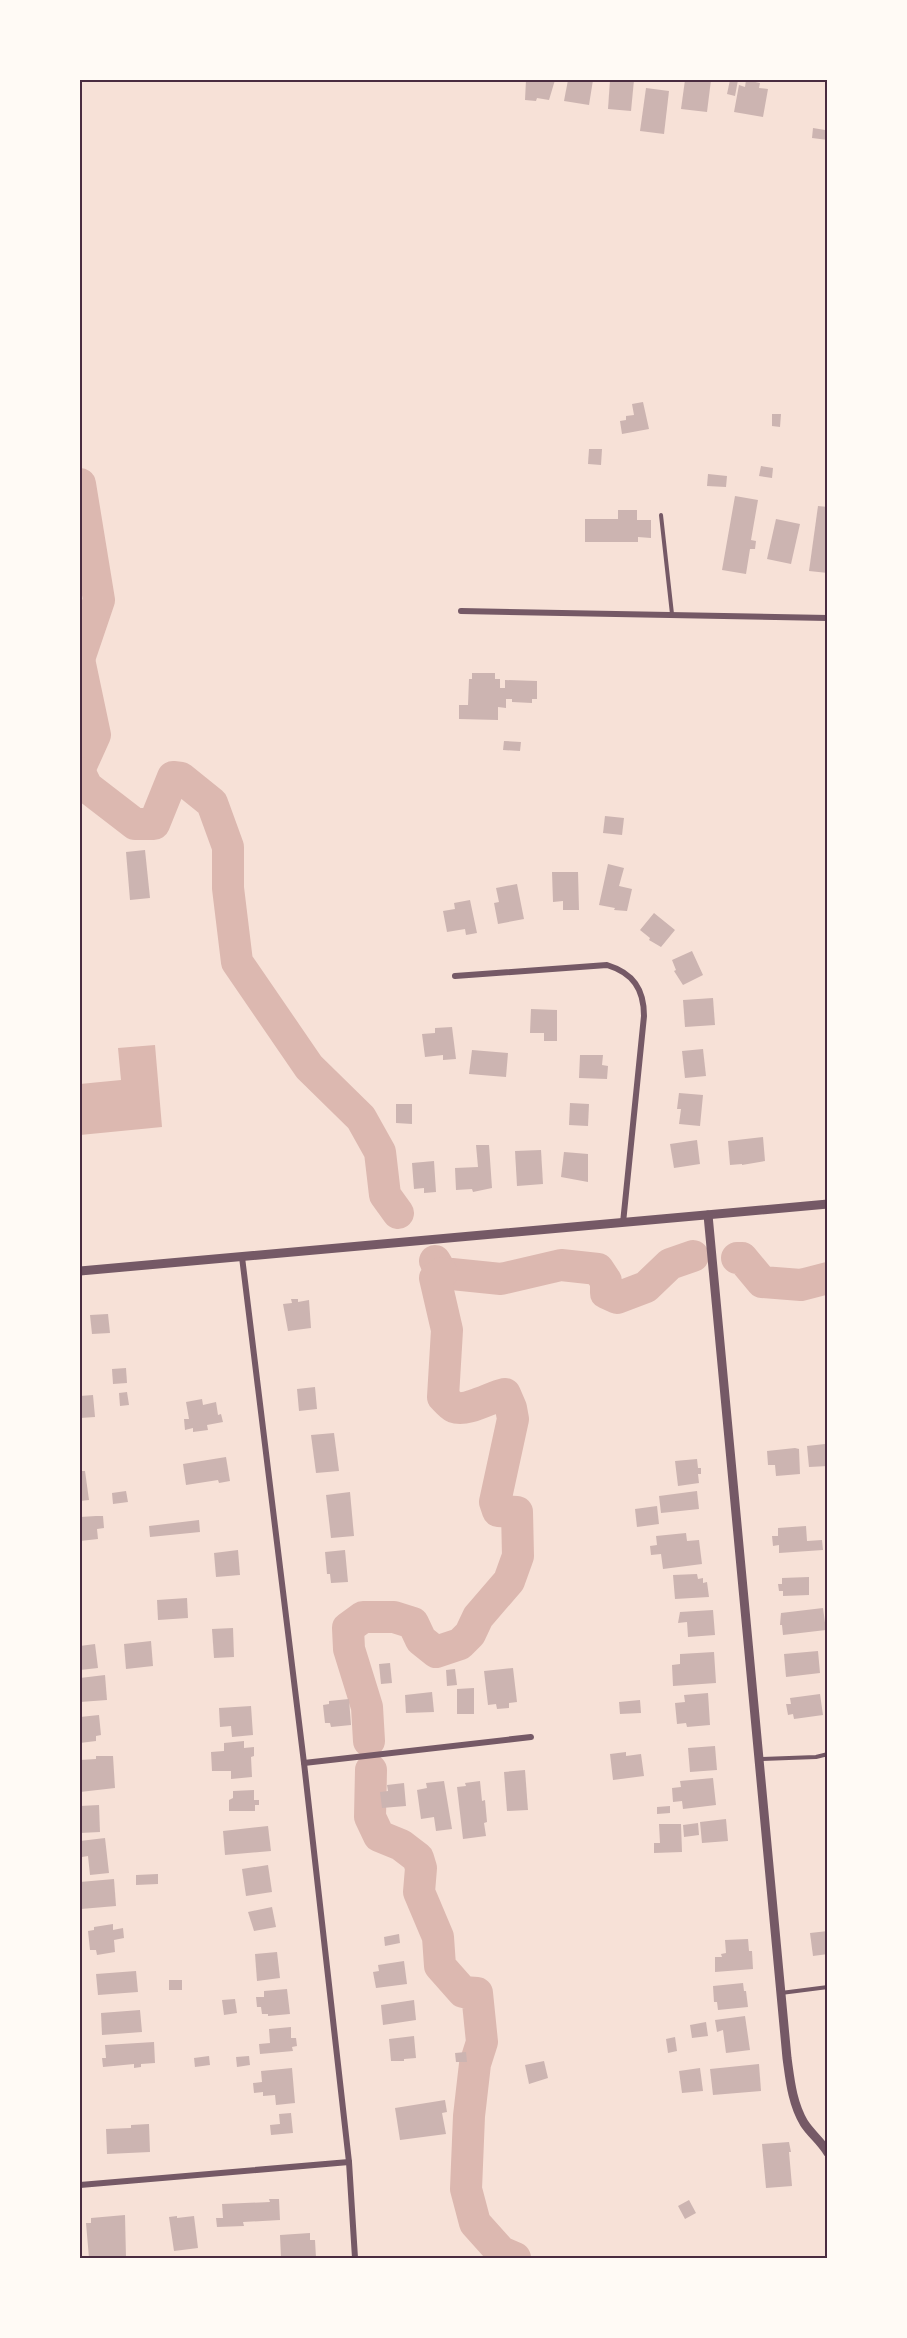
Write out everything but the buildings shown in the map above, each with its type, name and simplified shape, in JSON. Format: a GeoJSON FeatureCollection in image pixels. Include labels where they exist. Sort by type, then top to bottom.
{"type":"FeatureCollection","features":[{"type":"Feature","properties":{"kind":"street"},"geometry":{"type":"LineString","coordinates":[[461,611],[828,618]]}},
{"type":"Feature","properties":{"kind":"street"},"geometry":{"type":"LineString","coordinates":[[455,976],[607,965],[618,968],[631,977],[642,994],[644,1009],[623,1223]]}},
{"type":"Feature","properties":{"kind":"street"},"geometry":{"type":"LineString","coordinates":[[80,1271],[828,1204]]}},
{"type":"Feature","properties":{"kind":"street"},"geometry":{"type":"LineString","coordinates":[[708,1215],[780,1993],[792,2093],[804,2122],[828,2153]]}},
{"type":"Feature","properties":{"kind":"street"},"geometry":{"type":"LineString","coordinates":[[242,1257],[304,1763],[349,2162],[355,2259]]}},
{"type":"Feature","properties":{"kind":"street"},"geometry":{"type":"LineString","coordinates":[[304,1763],[531,1737]]}},
{"type":"Feature","properties":{"kind":"street"},"geometry":{"type":"LineString","coordinates":[[80,2185],[349,2162]]}},
{"type":"Feature","properties":{"kind":"lane"},"geometry":{"type":"LineString","coordinates":[[661,515],[672,614]]}},
{"type":"Feature","properties":{"kind":"lane"},"geometry":{"type":"LineString","coordinates":[[758,1759],[816,1757],[828,1754]]}},
{"type":"Feature","properties":{"kind":"lane"},"geometry":{"type":"LineString","coordinates":[[780,1993],[828,1987]]}},
{"type":"Feature","properties":{"kind":"shaded area"},"geometry":{"type":"Polygon","coordinates":[[[155,1045],[162,1127],[80,1135],[80,1084],[121,1080],[118,1048],[155,1045]]]}},
{"type":"Feature","properties":{"kind":"waterway"},"geometry":{"type":"LineString","coordinates":[[80,484],[99,600],[80,656]]}},
{"type":"Feature","properties":{"kind":"waterway"},"geometry":{"type":"LineString","coordinates":[[80,664],[95,735],[80,768]]}},
{"type":"Feature","properties":{"kind":"waterway"},"geometry":{"type":"LineString","coordinates":[[80,773],[87,787],[135,824],[154,824],[173,777],[181,778],[212,803],[228,847],[228,888],[237,962],[309,1067],[361,1118],[380,1152],[385,1195],[398,1213]]}},
{"type":"Feature","properties":{"kind":"waterway"},"geometry":{"type":"LineString","coordinates":[[435,1261],[442,1273],[501,1279],[561,1265],[598,1269],[606,1281],[606,1293],[617,1298],[646,1287],[670,1264],[693,1256]]}},
{"type":"Feature","properties":{"kind":"waterway"},"geometry":{"type":"LineString","coordinates":[[737,1258],[742,1258],[762,1282],[801,1285],[828,1278]]}},
{"type":"Feature","properties":{"kind":"waterway"},"geometry":{"type":"LineString","coordinates":[[369,1741],[367,1707],[349,1649],[348,1628],[363,1617],[394,1617],[413,1623],[421,1640],[436,1652],[460,1644],[470,1634],[478,1617],[509,1581],[518,1556],[517,1512],[498,1511],[495,1502],[513,1419],[511,1408],[505,1394],[465,1408],[454,1407],[443,1397],[447,1330],[435,1278],[442,1273]]}},
{"type":"Feature","properties":{"kind":"waterway"},"geometry":{"type":"LineString","coordinates":[[371,1770],[370,1817],[379,1836],[401,1845],[418,1858],[421,1868],[419,1892],[438,1937],[440,1966],[463,1992],[477,1993],[482,2042],[475,2064],[469,2116],[466,2189],[475,2223],[501,2252],[515,2258]]}}]}
